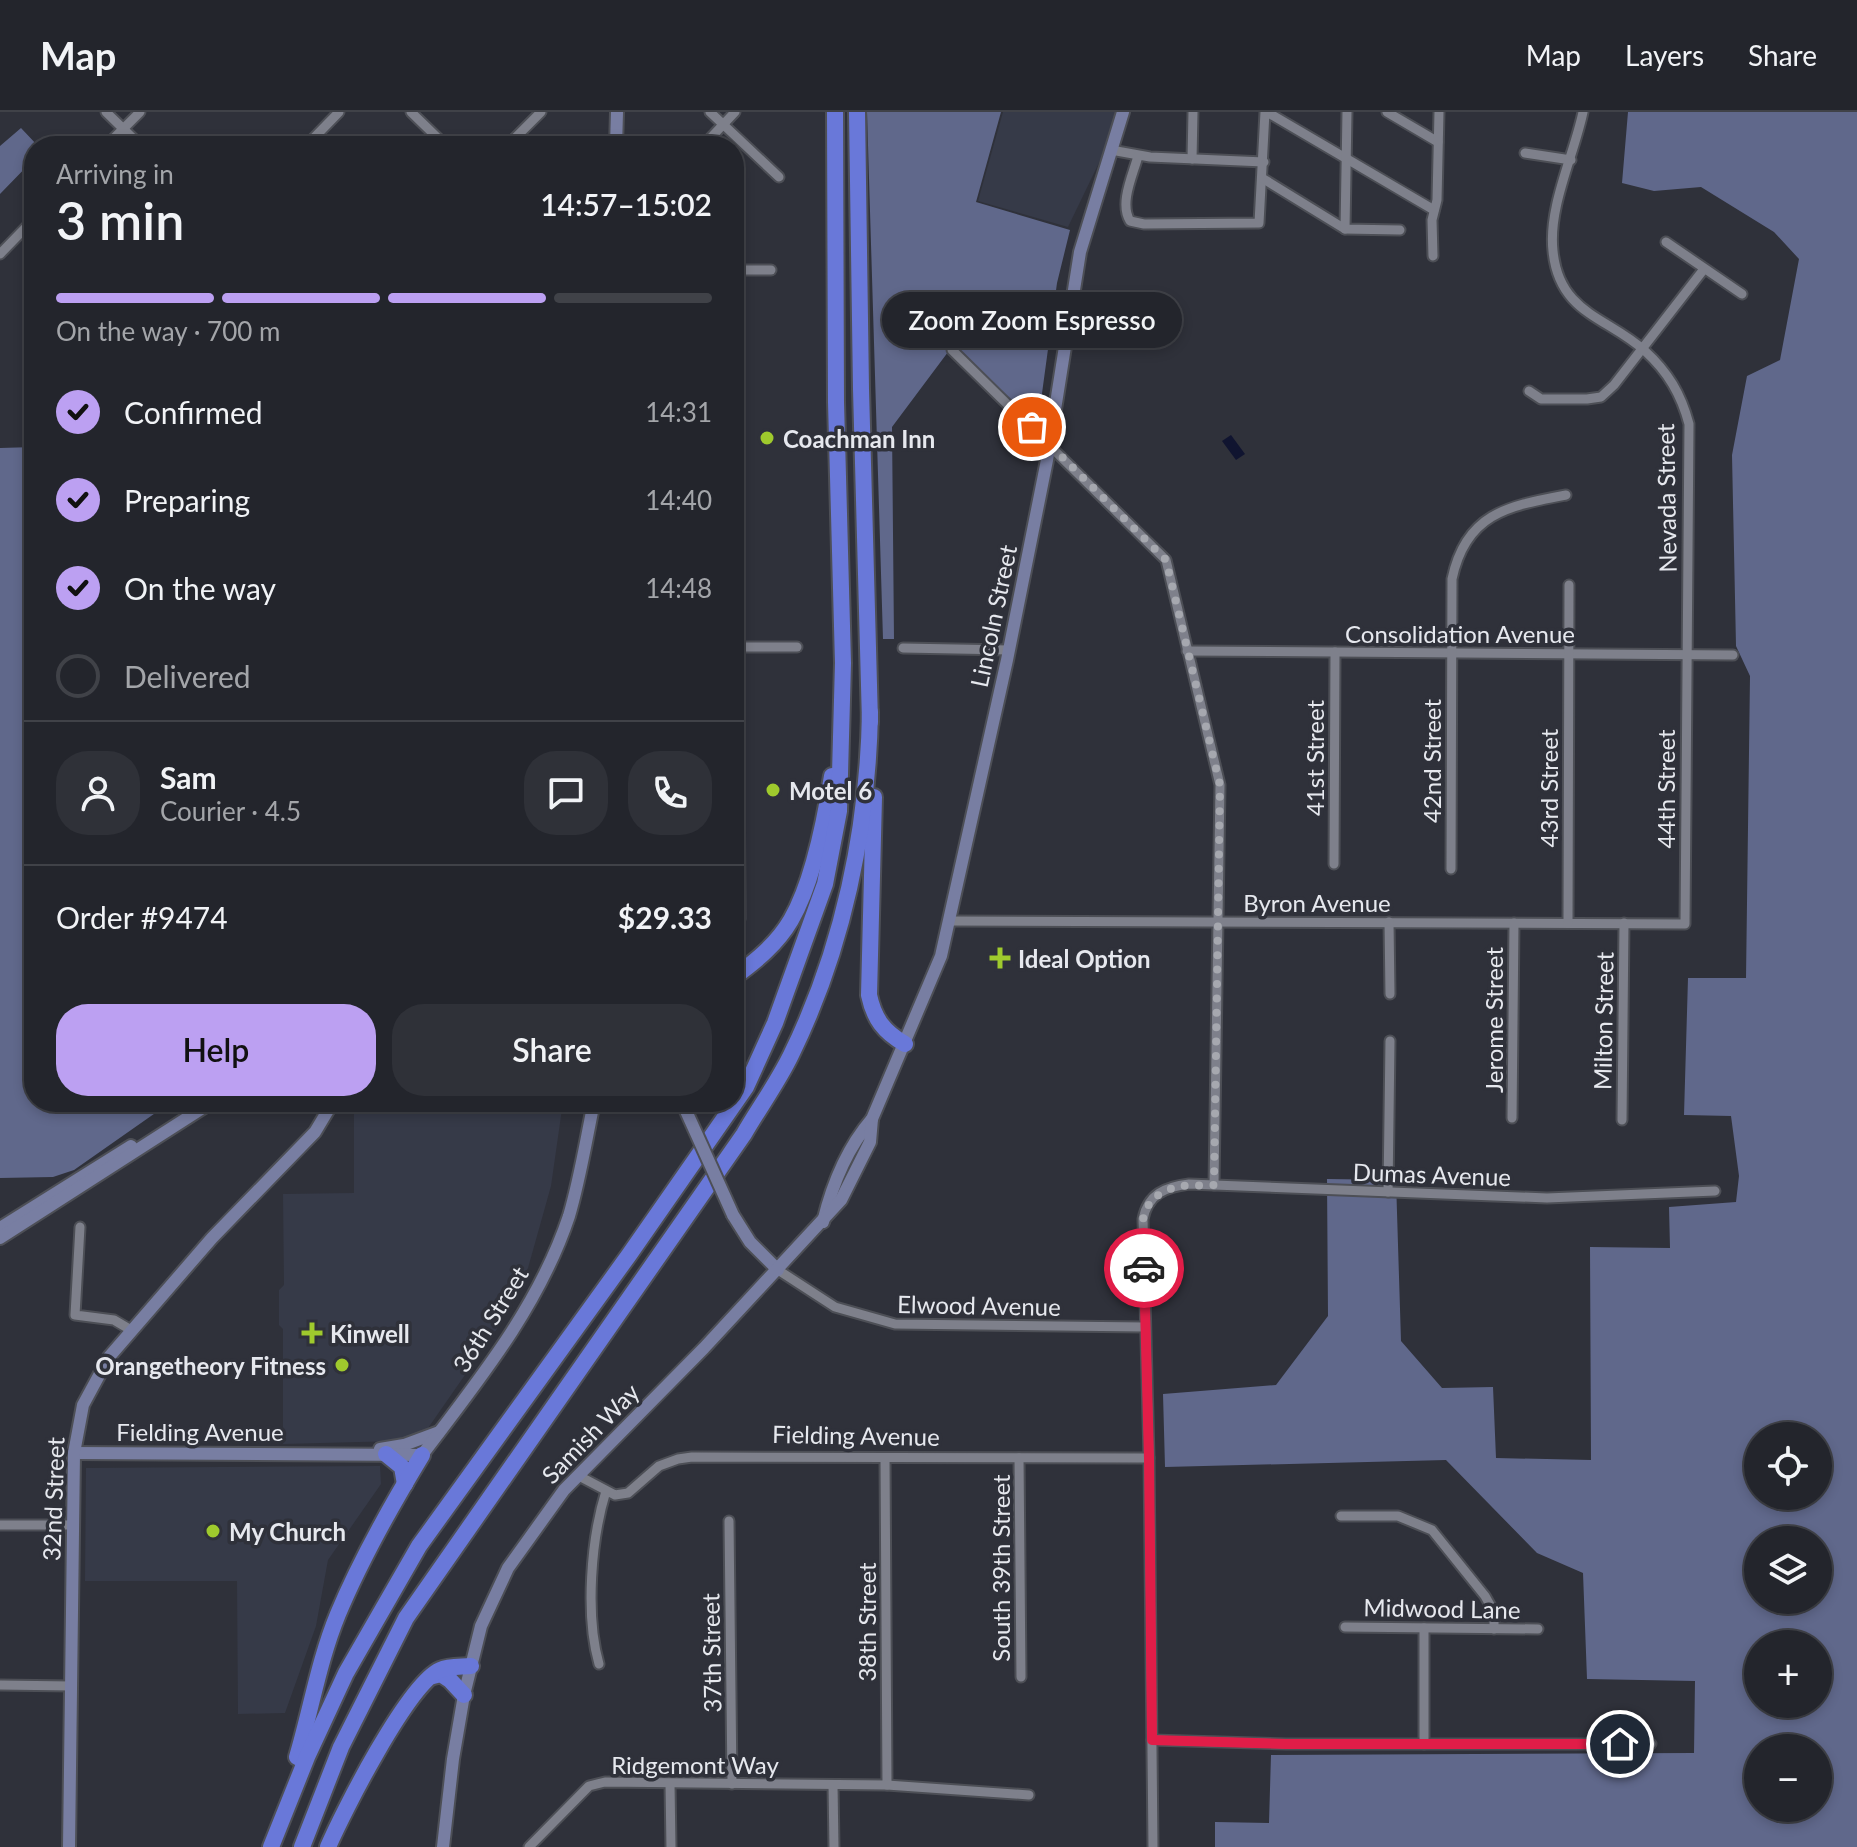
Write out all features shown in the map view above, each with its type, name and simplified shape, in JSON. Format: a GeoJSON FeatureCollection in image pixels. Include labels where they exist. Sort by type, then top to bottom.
{"type":"FeatureCollection","features":[{"type":"Feature","properties":{"kind":"highway"},"geometry":{"type":"LineString","coordinates":[[744,1090],[775,1023],[825,884],[839,811],[843,663],[836,402],[835,112]]}},
{"type":"Feature","properties":{"kind":"highway"},"geometry":{"type":"LineString","coordinates":[[857,112],[874,854],[869,995],[872,1012],[879,1024],[905,1044]]}},
{"type":"Feature","properties":{"kind":"highway"},"geometry":{"type":"LineString","coordinates":[[744,969],[768,950],[792,919],[803,891],[825,819],[843,663]]}},
{"type":"Feature","properties":{"kind":"highway"},"geometry":{"type":"LineString","coordinates":[[302,1847],[341,1747],[406,1618],[735,1147],[791,1056],[827,967],[848,887],[861,830],[869,760],[870,712]]}},
{"type":"Feature","properties":{"kind":"highway"},"geometry":{"type":"LineString","coordinates":[[272,1843],[346,1673],[419,1546],[729,1112]]}},
{"type":"Feature","properties":{"kind":"highway"},"geometry":{"type":"LineString","coordinates":[[386,1454],[402,1467],[405,1484]]}},
{"type":"Feature","properties":{"kind":"highway"},"geometry":{"type":"LineString","coordinates":[[272,1843],[308,1722],[322,1661],[338,1615],[378,1530],[422,1455]]}},
{"type":"Feature","properties":{"kind":"highway"},"geometry":{"type":"LineString","coordinates":[[328,1847],[370,1763],[416,1691],[439,1670],[471,1666]]}},
{"type":"Feature","properties":{"kind":"highway"},"geometry":{"type":"LineString","coordinates":[[431,1677],[441,1674],[464,1695]]}},
{"type":"Feature","properties":{"kind":"main road"},"geometry":{"type":"LineString","coordinates":[[616,136],[617,112]]}},
{"type":"Feature","properties":{"kind":"main road","name":"Lincoln Street"},"geometry":{"type":"LineString","coordinates":[[778,1270],[841,1200],[856,1174],[870,1142],[872,1119],[941,956],[1009,650],[1050,445],[1080,252],[1123,112]]}},
{"type":"Feature","properties":{"kind":"main road"},"geometry":{"type":"LineString","coordinates":[[0,1228],[186,1112]]}},
{"type":"Feature","properties":{"kind":"main road"},"geometry":{"type":"LineString","coordinates":[[0,1238],[196,1112]]}},
{"type":"Feature","properties":{"kind":"main road","name":"32nd Street"},"geometry":{"type":"LineString","coordinates":[[69,1847],[74,1453],[76,1433],[90,1389],[104,1364],[131,1330],[212,1238],[315,1132],[327,1112]]}},
{"type":"Feature","properties":{"kind":"main road","name":"36th Street"},"geometry":{"type":"LineString","coordinates":[[422,1455],[490,1365],[540,1286],[568,1217],[592,1112]]}},
{"type":"Feature","properties":{"kind":"main road"},"geometry":{"type":"LineString","coordinates":[[687,1112],[733,1215],[750,1242],[778,1270]]}},
{"type":"Feature","properties":{"kind":"main road","name":"Samish Way"},"geometry":{"type":"LineString","coordinates":[[443,1847],[464,1695],[481,1626],[508,1568],[541,1519],[579,1476],[778,1270]]}},
{"type":"Feature","properties":{"kind":"main road"},"geometry":{"type":"LineString","coordinates":[[354,1454],[404,1445],[439,1432]]}},
{"type":"Feature","properties":{"kind":"main road","name":"Fielding Avenue"},"geometry":{"type":"LineString","coordinates":[[74,1453],[422,1455]]}},
{"type":"Feature","properties":{"kind":"street"},"geometry":{"type":"LineString","coordinates":[[106,112],[130,136]]}},
{"type":"Feature","properties":{"kind":"street"},"geometry":{"type":"LineString","coordinates":[[116,136],[140,112]]}},
{"type":"Feature","properties":{"kind":"street"},"geometry":{"type":"LineString","coordinates":[[316,136],[339,112]]}},
{"type":"Feature","properties":{"kind":"street"},"geometry":{"type":"LineString","coordinates":[[411,112],[436,136]]}},
{"type":"Feature","properties":{"kind":"street"},"geometry":{"type":"LineString","coordinates":[[517,136],[541,112]]}},
{"type":"Feature","properties":{"kind":"street"},"geometry":{"type":"LineString","coordinates":[[710,112],[735,136]]}},
{"type":"Feature","properties":{"kind":"street"},"geometry":{"type":"LineString","coordinates":[[713,136],[735,112]]}},
{"type":"Feature","properties":{"kind":"street"},"geometry":{"type":"LineString","coordinates":[[1192,159],[1193,112]]}},
{"type":"Feature","properties":{"kind":"street"},"geometry":{"type":"LineString","coordinates":[[1138,156],[1125,203],[1130,221],[1144,224],[1259,223],[1266,112],[1434,210]]}},
{"type":"Feature","properties":{"kind":"street"},"geometry":{"type":"LineString","coordinates":[[1345,229],[1347,112]]}},
{"type":"Feature","properties":{"kind":"street"},"geometry":{"type":"LineString","coordinates":[[1387,112],[1438,142]]}},
{"type":"Feature","properties":{"kind":"street"},"geometry":{"type":"LineString","coordinates":[[1433,256],[1432,220],[1437,200],[1439,112]]}},
{"type":"Feature","properties":{"kind":"street","name":"Nevada Street"},"geometry":{"type":"LineString","coordinates":[[1583,112],[1553,231],[1553,252],[1570,295],[1588,315],[1643,349],[1675,385],[1684,403],[1689,424],[1686,655]]}},
{"type":"Feature","properties":{"kind":"street"},"geometry":{"type":"LineString","coordinates":[[744,144],[779,177]]}},
{"type":"Feature","properties":{"kind":"street"},"geometry":{"type":"LineString","coordinates":[[1111,150],[1138,156],[1264,162]]}},
{"type":"Feature","properties":{"kind":"street"},"geometry":{"type":"LineString","coordinates":[[1525,153],[1571,160]]}},
{"type":"Feature","properties":{"kind":"street"},"geometry":{"type":"LineString","coordinates":[[1262,178],[1345,229],[1400,230]]}},
{"type":"Feature","properties":{"kind":"street"},"geometry":{"type":"LineString","coordinates":[[0,254],[24,229]]}},
{"type":"Feature","properties":{"kind":"street"},"geometry":{"type":"LineString","coordinates":[[1666,242],[1742,294]]}},
{"type":"Feature","properties":{"kind":"street"},"geometry":{"type":"LineString","coordinates":[[1529,391],[1541,399],[1601,397],[1643,349],[1704,269]]}},
{"type":"Feature","properties":{"kind":"street"},"geometry":{"type":"LineString","coordinates":[[744,270],[771,270]]}},
{"type":"Feature","properties":{"kind":"street"},"geometry":{"type":"LineString","coordinates":[[952,350],[1166,560],[1220,785],[1214,1185]]}},
{"type":"Feature","properties":{"kind":"street","name":"42nd Street"},"geometry":{"type":"LineString","coordinates":[[1451,869],[1452,579],[1455,565],[1468,540],[1498,512],[1523,503],[1566,495]]}},
{"type":"Feature","properties":{"kind":"street","name":"43rd Street"},"geometry":{"type":"LineString","coordinates":[[1568,923],[1569,585]]}},
{"type":"Feature","properties":{"kind":"street"},"geometry":{"type":"LineString","coordinates":[[744,647],[797,647]]}},
{"type":"Feature","properties":{"kind":"street"},"geometry":{"type":"LineString","coordinates":[[903,648],[1009,650]]}},
{"type":"Feature","properties":{"kind":"street","name":"Consolidation Avenue"},"geometry":{"type":"LineString","coordinates":[[1187,651],[1733,655]]}},
{"type":"Feature","properties":{"kind":"street","name":"41st Street"},"geometry":{"type":"LineString","coordinates":[[1334,864],[1335,652]]}},
{"type":"Feature","properties":{"kind":"street","name":"44th Street"},"geometry":{"type":"LineString","coordinates":[[1685,924],[1686,655]]}},
{"type":"Feature","properties":{"kind":"street"},"geometry":{"type":"LineString","coordinates":[[744,919],[752,919]]}},
{"type":"Feature","properties":{"kind":"street","name":"Byron Avenue"},"geometry":{"type":"LineString","coordinates":[[950,921],[1685,924]]}},
{"type":"Feature","properties":{"kind":"street"},"geometry":{"type":"LineString","coordinates":[[1389,922],[1390,994]]}},
{"type":"Feature","properties":{"kind":"street","name":"Jerome Street"},"geometry":{"type":"LineString","coordinates":[[1512,1118],[1514,923]]}},
{"type":"Feature","properties":{"kind":"street","name":"Milton Street"},"geometry":{"type":"LineString","coordinates":[[1622,1120],[1624,923]]}},
{"type":"Feature","properties":{"kind":"street"},"geometry":{"type":"LineString","coordinates":[[1388,1192],[1390,1041]]}},
{"type":"Feature","properties":{"kind":"street","name":"Dumas Avenue"},"geometry":{"type":"LineString","coordinates":[[1144,1327],[1143,1219],[1151,1199],[1176,1186],[1577,1198],[1715,1191]]}},
{"type":"Feature","properties":{"kind":"street"},"geometry":{"type":"LineString","coordinates":[[80,1227],[75,1315],[114,1320],[131,1330]]}},
{"type":"Feature","properties":{"kind":"street","name":"Elwood Avenue"},"geometry":{"type":"LineString","coordinates":[[778,1270],[835,1307],[895,1324],[1144,1327]]}},
{"type":"Feature","properties":{"kind":"street"},"geometry":{"type":"LineString","coordinates":[[1144,1327],[1149,1458],[1153,1847]]}},
{"type":"Feature","properties":{"kind":"street","name":"Fielding Avenue"},"geometry":{"type":"LineString","coordinates":[[606,1491],[615,1495],[628,1493],[659,1466],[678,1459],[730,1455],[1149,1458]]}},
{"type":"Feature","properties":{"kind":"street","name":"38th Street"},"geometry":{"type":"LineString","coordinates":[[885,1458],[887,1785]]}},
{"type":"Feature","properties":{"kind":"street","name":"South 39th Street"},"geometry":{"type":"LineString","coordinates":[[1019,1458],[1021,1677]]}},
{"type":"Feature","properties":{"kind":"street"},"geometry":{"type":"LineString","coordinates":[[579,1476],[606,1491],[596,1524],[593,1574],[594,1647],[599,1664]]}},
{"type":"Feature","properties":{"kind":"street"},"geometry":{"type":"LineString","coordinates":[[1341,1516],[1398,1516],[1432,1530],[1485,1596],[1494,1612],[1494,1629]]}},
{"type":"Feature","properties":{"kind":"street","name":"37th Street"},"geometry":{"type":"LineString","coordinates":[[729,1521],[732,1784]]}},
{"type":"Feature","properties":{"kind":"street"},"geometry":{"type":"LineString","coordinates":[[0,1525],[73,1525]]}},
{"type":"Feature","properties":{"kind":"street","name":"Midwood Lane"},"geometry":{"type":"LineString","coordinates":[[1345,1627],[1538,1629]]}},
{"type":"Feature","properties":{"kind":"street"},"geometry":{"type":"LineString","coordinates":[[1424,1628],[1424,1744]]}},
{"type":"Feature","properties":{"kind":"street"},"geometry":{"type":"LineString","coordinates":[[0,1685],[71,1686]]}},
{"type":"Feature","properties":{"kind":"street"},"geometry":{"type":"LineString","coordinates":[[1152,1740],[1651,1744]]}},
{"type":"Feature","properties":{"kind":"street","name":"Ridgemont Way"},"geometry":{"type":"LineString","coordinates":[[529,1847],[589,1786],[614,1782],[887,1785],[1029,1795]]}},
{"type":"Feature","properties":{"kind":"street"},"geometry":{"type":"LineString","coordinates":[[670,1784],[671,1847]]}},
{"type":"Feature","properties":{"kind":"street"},"geometry":{"type":"LineString","coordinates":[[833,1785],[834,1847]]}},
{"type":"Feature","properties":{"kind":"shaded area"},"geometry":{"type":"Polygon","coordinates":[[[867,112],[1001,112],[976,202],[1070,230],[1057,283],[1040,408],[1026,414],[954,344],[892,427],[894,639],[883,639],[867,112]]]}},
{"type":"Feature","properties":{"kind":"shaded area"},"geometry":{"type":"Polygon","coordinates":[[[1003,112],[1115,112],[1109,142],[1068,227],[978,201],[1003,112]]]}},
{"type":"Feature","properties":{"kind":"shaded area"},"geometry":{"type":"Polygon","coordinates":[[[1628,112],[1857,112],[1857,1847],[1215,1847],[1215,1822],[1269,1823],[1271,1755],[1694,1753],[1695,1681],[1587,1679],[1583,1573],[1537,1553],[1446,1460],[1165,1467],[1163,1394],[1276,1385],[1328,1316],[1327,1179],[1396,1180],[1401,1341],[1442,1388],[1493,1387],[1496,1458],[1591,1460],[1590,1247],[1670,1248],[1669,1207],[1736,1202],[1739,1176],[1731,1116],[1684,1115],[1688,978],[1746,978],[1750,676],[1736,646],[1732,455],[1747,376],[1780,360],[1799,259],[1774,232],[1701,187],[1654,191],[1622,183],[1628,112]]]}},
{"type":"Feature","properties":{"kind":"shaded area"},"geometry":{"type":"Polygon","coordinates":[[[21,128],[29,136],[24,136],[24,169],[0,194],[0,146],[21,128]]]}},
{"type":"Feature","properties":{"kind":"shaded area"},"geometry":{"type":"Polygon","coordinates":[[[1231,435],[1245,454],[1236,460],[1222,441],[1231,435]]]}},
{"type":"Feature","properties":{"kind":"shaded area"},"geometry":{"type":"Polygon","coordinates":[[[24,447],[24,1112],[157,1112],[74,1170],[53,1177],[0,1178],[0,448],[24,447]]]}},
{"type":"Feature","properties":{"kind":"shaded area"},"geometry":{"type":"Polygon","coordinates":[[[354,1112],[562,1112],[551,1186],[528,1268],[499,1326],[426,1431],[398,1441],[283,1444],[283,1329],[279,1325],[279,1290],[284,1285],[283,1194],[354,1193],[354,1112]]]}},
{"type":"Feature","properties":{"kind":"shaded area"},"geometry":{"type":"Polygon","coordinates":[[[380,1466],[381,1484],[328,1560],[316,1626],[285,1713],[238,1714],[237,1581],[85,1581],[86,1468],[380,1466]]]}},
{"type":"Feature","properties":{"kind":"way so far"},"geometry":{"type":"LineString","coordinates":[[1032,427],[1166,560],[1220,785],[1214,1185],[1176,1186],[1151,1199],[1143,1219],[1144,1268]]}},
{"type":"Feature","properties":{"kind":"place","name":"Zoom Zoom Espresso"},"geometry":{"type":"Point","coordinates":[1032,427]}},
{"type":"Feature","properties":{"kind":"place","name":"Coachman Inn"},"geometry":{"type":"Point","coordinates":[767,438]}},
{"type":"Feature","properties":{"kind":"place","name":"Motel 6"},"geometry":{"type":"Point","coordinates":[773,790]}},
{"type":"Feature","properties":{"kind":"place","name":"Ideal Option"},"geometry":{"type":"Point","coordinates":[1000,958]}},
{"type":"Feature","properties":{"kind":"place","name":"Kinwell"},"geometry":{"type":"Point","coordinates":[312,1333]}},
{"type":"Feature","properties":{"kind":"place","name":"Orangetheory Fitness"},"geometry":{"type":"Point","coordinates":[342,1365]}},
{"type":"Feature","properties":{"kind":"place","name":"My Church"},"geometry":{"type":"Point","coordinates":[213,1531]}},
{"type":"Feature","properties":{"kind":"route"},"geometry":{"type":"LineString","coordinates":[[1144,1268],[1152,1740],[1286,1744],[1620,1744]]}}]}
